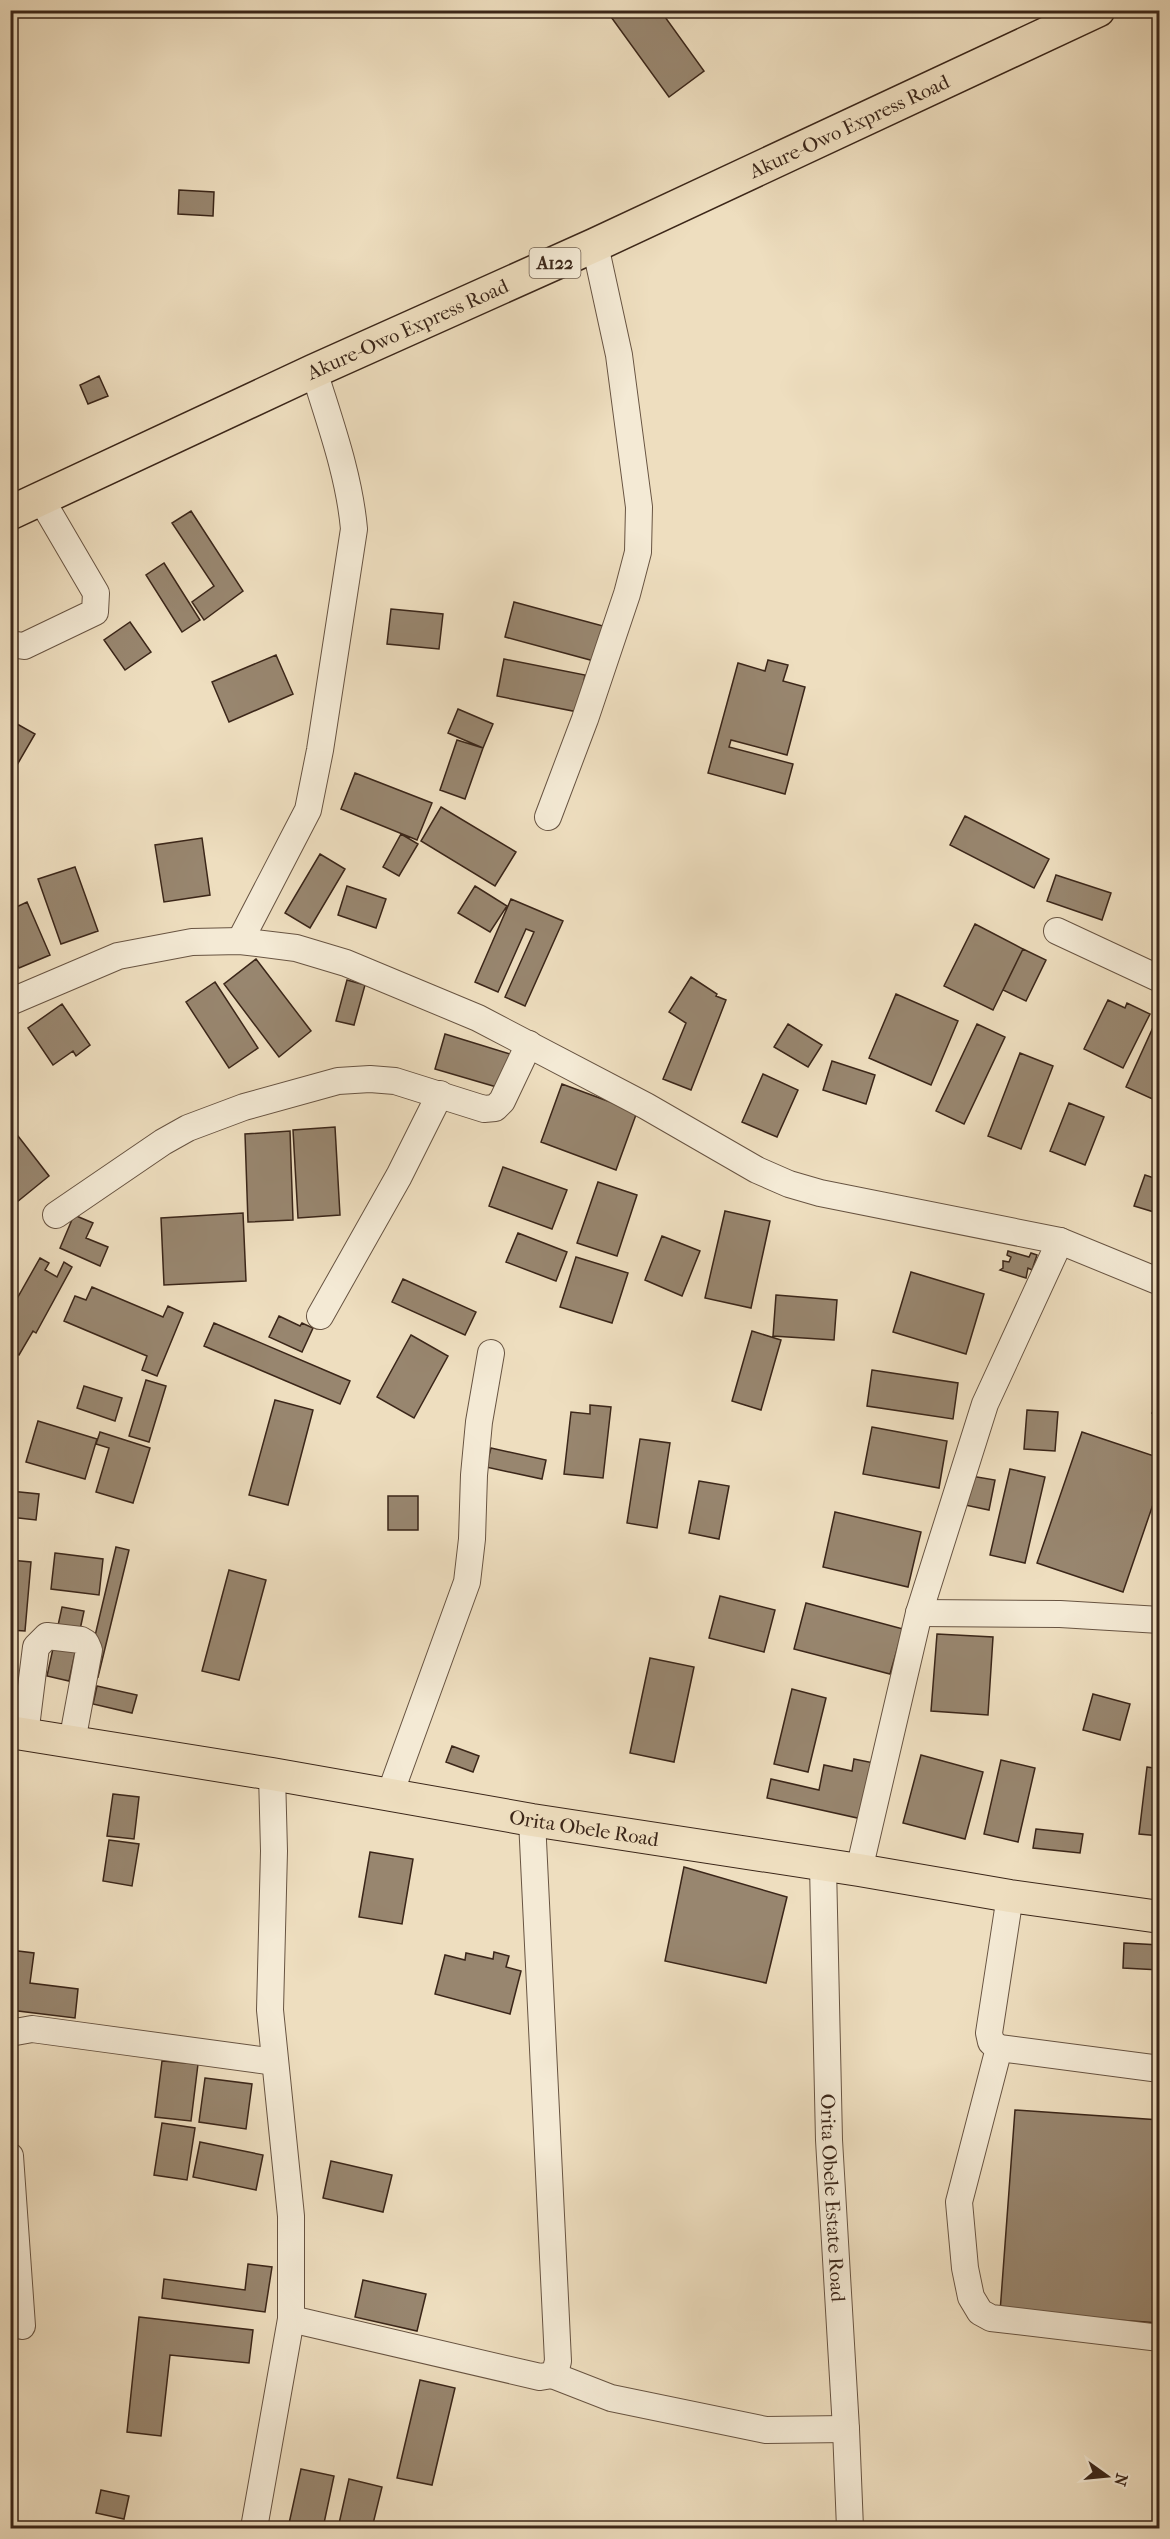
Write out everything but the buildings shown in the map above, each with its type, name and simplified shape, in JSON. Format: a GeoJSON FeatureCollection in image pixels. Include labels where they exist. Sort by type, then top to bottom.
{"type":"FeatureCollection","features":[{"type":"Feature","properties":{"kind":"highway","name":"Akure-Owo Express Road"},"geometry":{"type":"LineString","coordinates":[[10,513],[314,370],[595,245],[1098,10]]}},
{"type":"Feature","properties":{"kind":"main road","name":"Orita Obele Road"},"geometry":{"type":"LineString","coordinates":[[18,1734],[272,1774],[531,1820],[859,1870],[1010,1896],[1160,1917]]}},
{"type":"Feature","properties":{"kind":"street"},"geometry":{"type":"LineString","coordinates":[[548,817],[596,688],[627,594],[638,552],[639,507],[619,355],[595,245]]}},
{"type":"Feature","properties":{"kind":"street"},"geometry":{"type":"LineString","coordinates":[[240,941],[308,810],[320,750],[354,529],[351,497],[343,464],[314,370]]}},
{"type":"Feature","properties":{"kind":"street"},"geometry":{"type":"LineString","coordinates":[[10,644],[24,646],[95,612],[96,593],[41,499]]}},
{"type":"Feature","properties":{"kind":"street"},"geometry":{"type":"LineString","coordinates":[[1058,930],[1160,979]]}},
{"type":"Feature","properties":{"kind":"street"},"geometry":{"type":"LineString","coordinates":[[10,1002],[118,956],[192,942],[240,941],[296,948],[346,963],[428,996],[529,1044],[646,1106],[758,1170],[789,1184],[820,1193],[1059,1241],[1160,1282]]}},
{"type":"Feature","properties":{"kind":"street"},"geometry":{"type":"LineString","coordinates":[[56,1215],[162,1142],[188,1128],[244,1107],[338,1081],[370,1079],[395,1081],[484,1109],[495,1108],[502,1101],[529,1044]]}},
{"type":"Feature","properties":{"kind":"street"},"geometry":{"type":"LineString","coordinates":[[320,1316],[399,1176],[440,1094]]}},
{"type":"Feature","properties":{"kind":"street"},"geometry":{"type":"LineString","coordinates":[[859,1870],[919,1613],[985,1404],[1059,1241]]}},
{"type":"Feature","properties":{"kind":"street"},"geometry":{"type":"LineString","coordinates":[[390,1794],[467,1582],[477,1443],[491,1353]]}},
{"type":"Feature","properties":{"kind":"street"},"geometry":{"type":"LineString","coordinates":[[919,1613],[1060,1614],[1160,1620]]}},
{"type":"Feature","properties":{"kind":"street"},"geometry":{"type":"LineString","coordinates":[[18,1734],[36,1647],[47,1635],[81,1640],[86,1643],[89,1650],[72,1742]]}},
{"type":"Feature","properties":{"kind":"street"},"geometry":{"type":"LineString","coordinates":[[254,2529],[291,2319],[291,2216],[275,2062],[270,1988],[274,1851],[272,1774]]}},
{"type":"Feature","properties":{"kind":"street"},"geometry":{"type":"LineString","coordinates":[[531,1820],[558,2361],[552,2375]]}},
{"type":"Feature","properties":{"kind":"street","name":"Orita Obele Estate Road"},"geometry":{"type":"LineString","coordinates":[[823,1866],[830,2140],[850,2529]]}},
{"type":"Feature","properties":{"kind":"street"},"geometry":{"type":"LineString","coordinates":[[1010,1896],[989,2033],[991,2042],[999,2048],[1160,2069]]}},
{"type":"Feature","properties":{"kind":"street"},"geometry":{"type":"LineString","coordinates":[[10,2033],[32,2030],[275,2062]]}},
{"type":"Feature","properties":{"kind":"street"},"geometry":{"type":"LineString","coordinates":[[999,2048],[959,2202],[965,2268],[971,2297],[980,2312],[991,2318],[1160,2338]]}},
{"type":"Feature","properties":{"kind":"street"},"geometry":{"type":"LineString","coordinates":[[10,2156],[21,2326]]}},
{"type":"Feature","properties":{"kind":"street"},"geometry":{"type":"LineString","coordinates":[[291,2319],[540,2377],[552,2375],[611,2398],[766,2430],[846,2429]]}}]}
